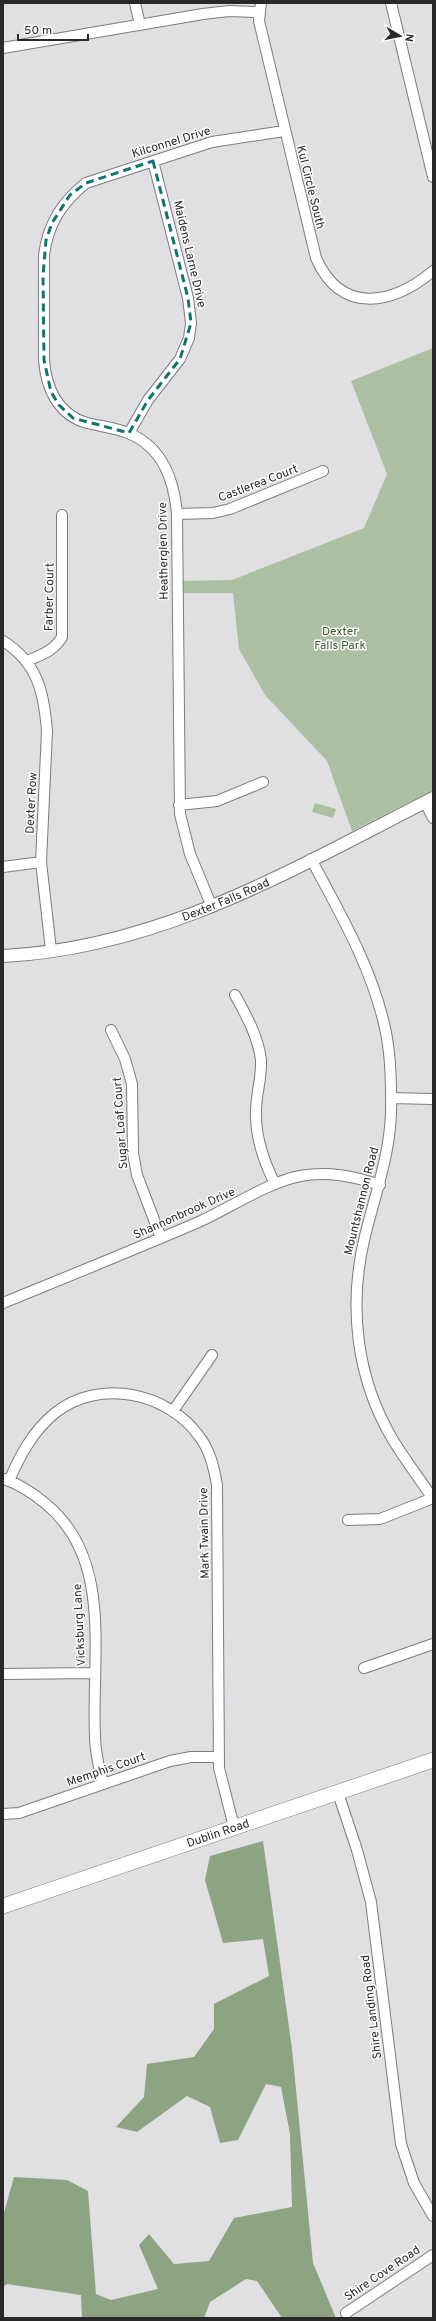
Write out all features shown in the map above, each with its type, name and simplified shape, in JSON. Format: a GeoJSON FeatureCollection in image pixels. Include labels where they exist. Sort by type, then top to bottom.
{"type":"FeatureCollection","features":[{"type":"Feature","properties":{"kind":"main road","name":"Dublin Road"},"geometry":{"type":"LineString","coordinates":[[3,1906],[433,1760]]}},
{"type":"Feature","properties":{"kind":"street"},"geometry":{"type":"LineString","coordinates":[[135,3],[140,25]]}},
{"type":"Feature","properties":{"kind":"street"},"geometry":{"type":"LineString","coordinates":[[392,3],[433,177]]}},
{"type":"Feature","properties":{"kind":"street"},"geometry":{"type":"LineString","coordinates":[[3,47],[203,14],[260,8]]}},
{"type":"Feature","properties":{"kind":"street","name":"Kul Circle South"},"geometry":{"type":"LineString","coordinates":[[260,8],[284,131],[316,258],[323,273],[332,284],[345,294],[359,298],[374,298],[389,296],[416,284],[433,272]]}},
{"type":"Feature","properties":{"kind":"street","name":"Kilconnel Drive"},"geometry":{"type":"LineString","coordinates":[[70,195],[86,183],[212,142],[284,131]]}},
{"type":"Feature","properties":{"kind":"street","name":"Maidens Larne Drive"},"geometry":{"type":"LineString","coordinates":[[129,433],[148,400],[180,359],[189,338],[191,323],[188,298],[153,161]]}},
{"type":"Feature","properties":{"kind":"street","name":"Heatherglen Drive"},"geometry":{"type":"LineString","coordinates":[[70,195],[55,218],[46,240],[42,276],[45,377],[51,392],[66,413],[86,422],[129,433],[153,451],[167,468],[174,488],[177,514],[180,805],[190,854],[212,907]]}},
{"type":"Feature","properties":{"kind":"street","name":"Castlerea Court"},"geometry":{"type":"LineString","coordinates":[[177,514],[213,513],[230,509],[323,471]]}},
{"type":"Feature","properties":{"kind":"street","name":"Farber Court"},"geometry":{"type":"LineString","coordinates":[[27,661],[49,651],[57,645],[62,637],[62,515]]}},
{"type":"Feature","properties":{"kind":"street"},"geometry":{"type":"LineString","coordinates":[[3,641],[27,661]]}},
{"type":"Feature","properties":{"kind":"street","name":"Dexter Row"},"geometry":{"type":"LineString","coordinates":[[27,661],[35,674],[42,692],[47,731],[41,862],[51,950]]}},
{"type":"Feature","properties":{"kind":"street"},"geometry":{"type":"LineString","coordinates":[[180,805],[217,801],[263,782]]}},
{"type":"Feature","properties":{"kind":"street"},"geometry":{"type":"LineString","coordinates":[[429,800],[433,818]]}},
{"type":"Feature","properties":{"kind":"street","name":"Dexter Falls Road"},"geometry":{"type":"LineString","coordinates":[[3,956],[51,950],[151,929],[212,907],[429,800]]}},
{"type":"Feature","properties":{"kind":"street","name":"Mountshannon Road"},"geometry":{"type":"LineString","coordinates":[[312,859],[365,966],[385,1028],[389,1058],[392,1098],[390,1140],[359,1264],[355,1318],[362,1362],[374,1400],[393,1439],[433,1499]]}},
{"type":"Feature","properties":{"kind":"street"},"geometry":{"type":"LineString","coordinates":[[3,867],[41,862]]}},
{"type":"Feature","properties":{"kind":"street"},"geometry":{"type":"LineString","coordinates":[[235,994],[255,1036],[258,1048],[261,1072],[256,1110],[256,1128],[259,1144],[275,1184]]}},
{"type":"Feature","properties":{"kind":"street","name":"Sugar Loaf Court"},"geometry":{"type":"LineString","coordinates":[[111,1030],[125,1059],[132,1084],[133,1146],[137,1176],[161,1238]]}},
{"type":"Feature","properties":{"kind":"street"},"geometry":{"type":"LineString","coordinates":[[392,1098],[433,1099]]}},
{"type":"Feature","properties":{"kind":"street","name":"Shannonbrook Drive"},"geometry":{"type":"LineString","coordinates":[[3,1303],[161,1238],[239,1203],[275,1184],[298,1177],[329,1174],[360,1178],[380,1184]]}},
{"type":"Feature","properties":{"kind":"street"},"geometry":{"type":"LineString","coordinates":[[173,1411],[212,1356]]}},
{"type":"Feature","properties":{"kind":"street","name":"Mark Twain Drive"},"geometry":{"type":"LineString","coordinates":[[6,1480],[20,1455],[38,1430],[55,1413],[75,1402],[98,1395],[131,1394],[155,1401],[173,1411],[200,1437],[211,1459],[217,1485],[219,1757],[221,1782],[234,1827]]}},
{"type":"Feature","properties":{"kind":"street","name":"Vicksburg Lane"},"geometry":{"type":"LineString","coordinates":[[6,1480],[38,1497],[64,1520],[84,1556],[91,1581],[94,1608],[95,1737],[103,1784]]}},
{"type":"Feature","properties":{"kind":"street"},"geometry":{"type":"LineString","coordinates":[[348,1520],[380,1519],[433,1499]]}},
{"type":"Feature","properties":{"kind":"street"},"geometry":{"type":"LineString","coordinates":[[364,1668],[433,1644]]}},
{"type":"Feature","properties":{"kind":"street"},"geometry":{"type":"LineString","coordinates":[[3,1674],[95,1673]]}},
{"type":"Feature","properties":{"kind":"street","name":"Memphis Court"},"geometry":{"type":"LineString","coordinates":[[3,1814],[19,1813],[170,1761],[191,1757],[219,1757]]}},
{"type":"Feature","properties":{"kind":"street","name":"Shire Landing Road"},"geometry":{"type":"LineString","coordinates":[[338,1793],[357,1850],[371,1902],[401,2144],[414,2183],[433,2216]]}},
{"type":"Feature","properties":{"kind":"street","name":"Shire Cove Road"},"geometry":{"type":"LineString","coordinates":[[346,2313],[433,2254]]}},
{"type":"Feature","properties":{"kind":"highlighted area"},"geometry":{"type":"Polygon","coordinates":[[[153,161],[161,187],[188,298],[191,323],[180,359],[148,400],[129,433],[73,418],[59,405],[51,392],[44,360],[43,276],[46,240],[52,223],[70,195],[86,183],[153,161]]]}},
{"type":"Feature","properties":{"kind":"green space","name":"Dexter Falls Park"},"geometry":{"type":"Polygon","coordinates":[[[433,348],[433,790],[352,831],[327,761],[265,695],[239,649],[233,593],[182,593],[182,581],[232,580],[364,528],[387,474],[351,381],[433,348]]]}},
{"type":"Feature","properties":{"kind":"green space"},"geometry":{"type":"Polygon","coordinates":[[[315,803],[336,809],[333,818],[312,812],[315,803]]]}},
{"type":"Feature","properties":{"kind":"green space"},"geometry":{"type":"Polygon","coordinates":[[[263,1841],[292,2049],[313,2263],[336,2318],[282,2318],[257,2281],[246,2279],[210,2302],[204,2318],[82,2318],[81,2295],[7,2284],[3,2287],[3,2216],[14,2177],[67,2180],[88,2191],[96,2294],[111,2300],[158,2289],[139,2245],[149,2234],[174,2264],[209,2261],[234,2218],[292,2207],[290,2134],[281,2087],[266,2084],[238,2140],[220,2143],[210,2107],[187,2096],[137,2132],[116,2127],[144,2097],[147,2064],[194,2057],[214,2029],[214,2004],[269,1976],[263,1939],[223,1943],[205,1880],[210,1856],[263,1841]]]}}]}
